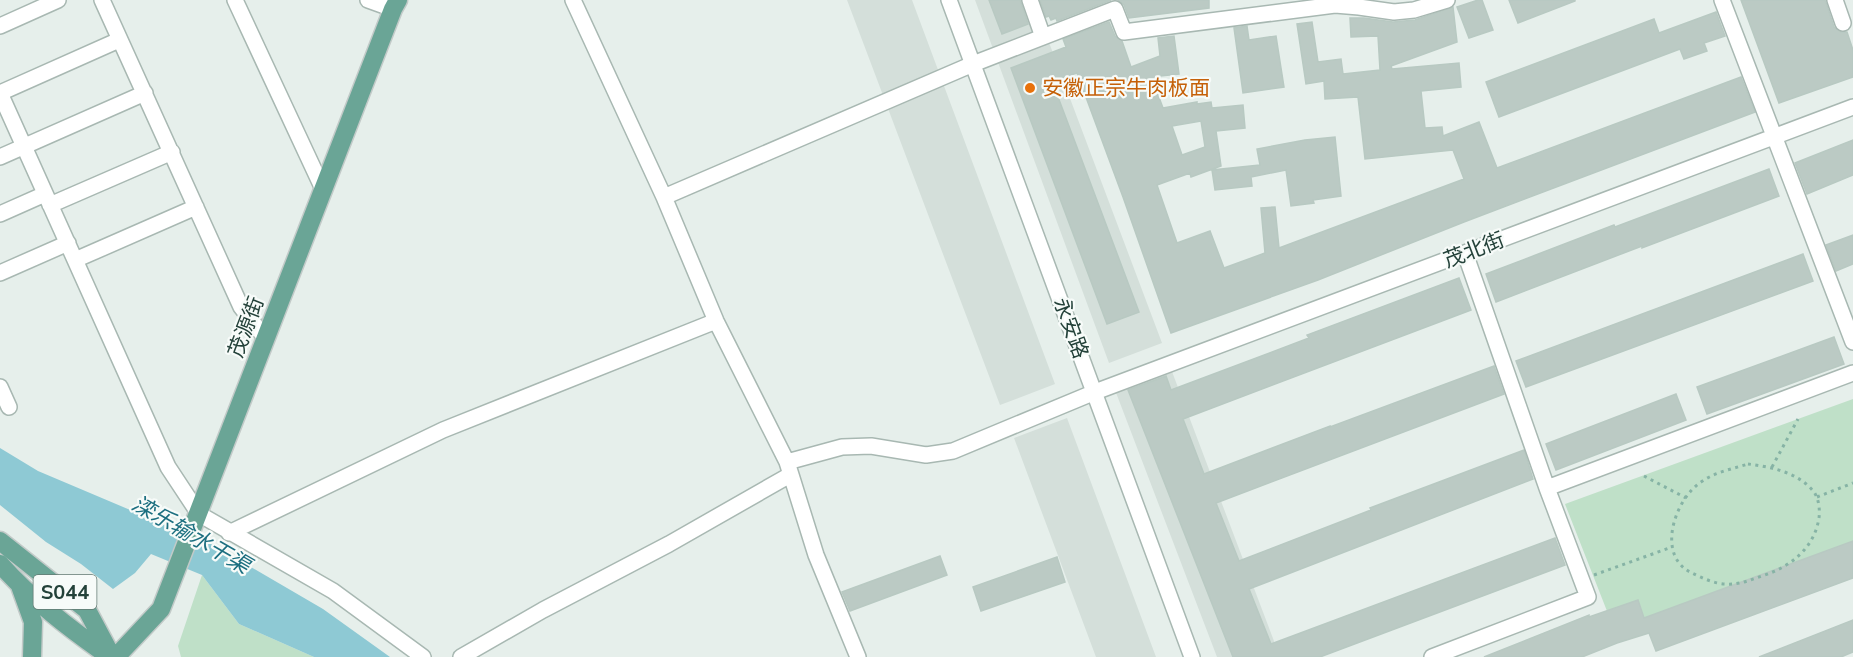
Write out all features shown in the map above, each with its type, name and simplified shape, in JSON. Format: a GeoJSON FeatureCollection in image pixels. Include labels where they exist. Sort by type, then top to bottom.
{"type":"FeatureCollection","features":[{"type":"Feature","properties":{"kind":"main road","name":"茂源街"},"geometry":{"type":"LineString","coordinates":[[113,657],[161,609],[395,4]]}},
{"type":"Feature","properties":{"kind":"main road","name":"S044"},"geometry":{"type":"LineString","coordinates":[[0,541],[87,610],[113,657]]}},
{"type":"Feature","properties":{"kind":"main road","name":"S044"},"geometry":{"type":"LineString","coordinates":[[0,564],[19,585],[68,627],[113,657]]}},
{"type":"Feature","properties":{"kind":"main road"},"geometry":{"type":"LineString","coordinates":[[19,585],[33,622],[32,657]]}},
{"type":"Feature","properties":{"kind":"street"},"geometry":{"type":"LineString","coordinates":[[0,26],[58,0]]}},
{"type":"Feature","properties":{"kind":"street"},"geometry":{"type":"LineString","coordinates":[[102,0],[241,307],[266,339]]}},
{"type":"Feature","properties":{"kind":"street"},"geometry":{"type":"LineString","coordinates":[[235,0],[323,189]]}},
{"type":"Feature","properties":{"kind":"street"},"geometry":{"type":"LineString","coordinates":[[368,0],[395,4]]}},
{"type":"Feature","properties":{"kind":"street"},"geometry":{"type":"LineString","coordinates":[[573,0],[664,197],[716,321],[788,469],[816,555],[857,657]]}},
{"type":"Feature","properties":{"kind":"street","name":"永安路"},"geometry":{"type":"LineString","coordinates":[[949,0],[1192,657]]}},
{"type":"Feature","properties":{"kind":"street"},"geometry":{"type":"LineString","coordinates":[[1030,0],[1043,37]]}},
{"type":"Feature","properties":{"kind":"street"},"geometry":{"type":"LineString","coordinates":[[664,197],[973,64],[1043,37],[1114,4],[1124,33],[1335,5],[1391,6],[1414,10],[1446,0]]}},
{"type":"Feature","properties":{"kind":"street"},"geometry":{"type":"LineString","coordinates":[[1722,0],[1853,342]]}},
{"type":"Feature","properties":{"kind":"street"},"geometry":{"type":"LineString","coordinates":[[1835,0],[1843,23]]}},
{"type":"Feature","properties":{"kind":"street"},"geometry":{"type":"LineString","coordinates":[[119,40],[0,93],[168,467],[199,515],[333,591],[423,657]]}},
{"type":"Feature","properties":{"kind":"street"},"geometry":{"type":"LineString","coordinates":[[0,156],[145,93]]}},
{"type":"Feature","properties":{"kind":"street","name":"茂北街"},"geometry":{"type":"LineString","coordinates":[[461,657],[543,610],[669,544],[788,469],[842,447],[871,446],[926,455],[953,451],[1095,392],[1853,107]]}},
{"type":"Feature","properties":{"kind":"street"},"geometry":{"type":"LineString","coordinates":[[0,214],[48,200],[172,152]]}},
{"type":"Feature","properties":{"kind":"street"},"geometry":{"type":"LineString","coordinates":[[75,260],[196,207]]}},
{"type":"Feature","properties":{"kind":"street"},"geometry":{"type":"LineString","coordinates":[[0,273],[68,243]]}},
{"type":"Feature","properties":{"kind":"street"},"geometry":{"type":"LineString","coordinates":[[1432,657],[1588,597],[1547,488],[1465,253]]}},
{"type":"Feature","properties":{"kind":"street"},"geometry":{"type":"LineString","coordinates":[[229,533],[443,430],[716,321]]}},
{"type":"Feature","properties":{"kind":"street"},"geometry":{"type":"LineString","coordinates":[[1547,488],[1853,373]]}},
{"type":"Feature","properties":{"kind":"street"},"geometry":{"type":"LineString","coordinates":[[0,387],[9,406]]}},
{"type":"Feature","properties":{"kind":"path"},"geometry":{"type":"LineString","coordinates":[[1772,467],[1798,419]]}},
{"type":"Feature","properties":{"kind":"path"},"geometry":{"type":"LineString","coordinates":[[1748,465],[1772,467],[1798,479],[1812,489],[1817,497],[1820,513],[1818,526],[1809,545],[1797,558],[1775,572],[1742,583],[1725,585],[1689,572],[1678,564],[1672,547],[1671,535],[1675,518],[1686,498],[1700,482],[1719,472],[1748,465]]}},
{"type":"Feature","properties":{"kind":"path"},"geometry":{"type":"LineString","coordinates":[[1644,476],[1686,498]]}},
{"type":"Feature","properties":{"kind":"path"},"geometry":{"type":"LineString","coordinates":[[1817,497],[1853,483]]}},
{"type":"Feature","properties":{"kind":"path"},"geometry":{"type":"LineString","coordinates":[[1593,575],[1672,547]]}},
{"type":"Feature","properties":{"kind":"shaded area"},"geometry":{"type":"Polygon","coordinates":[[[847,0],[912,0],[1055,384],[1000,405],[847,0]]]}},
{"type":"Feature","properties":{"kind":"shaded area"},"geometry":{"type":"Polygon","coordinates":[[[975,0],[1033,0],[1162,343],[1109,363],[975,0]]]}},
{"type":"Feature","properties":{"kind":"shaded area"},"geometry":{"type":"Polygon","coordinates":[[[1171,369],[1280,657],[1217,657],[1115,390],[1171,369]]]}},
{"type":"Feature","properties":{"kind":"shaded area"},"geometry":{"type":"Polygon","coordinates":[[[1067,418],[1156,657],[1096,657],[1014,438],[1067,418]]]}},
{"type":"Feature","properties":{"kind":"green space"},"geometry":{"type":"Polygon","coordinates":[[[1853,399],[1853,567],[1648,623],[1616,634],[1565,504],[1853,399]]]}},
{"type":"Feature","properties":{"kind":"green space"},"geometry":{"type":"Polygon","coordinates":[[[202,575],[239,624],[314,657],[181,657],[178,646],[202,575]]]}},
{"type":"Feature","properties":{"kind":"water"},"geometry":{"type":"Polygon","coordinates":[[[0,448],[38,471],[213,545],[323,609],[390,657],[314,657],[239,624],[202,575],[151,554],[135,573],[113,589],[81,564],[46,542],[0,505],[0,448]]]}},
{"type":"Feature","properties":{"kind":"building"},"geometry":{"type":"Polygon","coordinates":[[[989,0],[1020,0],[1028,24],[1002,34],[989,0]]]}},
{"type":"Feature","properties":{"kind":"building"},"geometry":{"type":"Polygon","coordinates":[[[1040,0],[1111,0],[1057,21],[1056,18],[1051,20],[1049,16],[1046,17],[1040,0]]]}},
{"type":"Feature","properties":{"kind":"building"},"geometry":{"type":"Polygon","coordinates":[[[1118,0],[1209,0],[1209,8],[1129,18],[1124,5],[1118,0]]]}},
{"type":"Feature","properties":{"kind":"building"},"geometry":{"type":"Polygon","coordinates":[[[1482,0],[1493,30],[1469,38],[1457,7],[1482,0]]]}},
{"type":"Feature","properties":{"kind":"building"},"geometry":{"type":"Polygon","coordinates":[[[1509,0],[1575,0],[1575,1],[1518,23],[1509,0]]]}},
{"type":"Feature","properties":{"kind":"building"},"geometry":{"type":"Polygon","coordinates":[[[1741,0],[1825,0],[1834,27],[1841,32],[1847,32],[1853,50],[1853,77],[1779,103],[1741,0]]]}},
{"type":"Feature","properties":{"kind":"building"},"geometry":{"type":"Polygon","coordinates":[[[1453,7],[1457,42],[1391,66],[1392,69],[1459,63],[1461,87],[1421,91],[1425,128],[1442,127],[1443,136],[1479,122],[1497,168],[1741,77],[1755,112],[1318,280],[1171,333],[1077,73],[1052,81],[1139,312],[1107,324],[1011,68],[1066,47],[1063,39],[1109,22],[1115,36],[1122,41],[1131,67],[1160,56],[1158,38],[1174,36],[1179,74],[1160,76],[1161,81],[1154,84],[1163,108],[1197,102],[1197,104],[1211,102],[1212,108],[1243,105],[1245,128],[1216,131],[1221,166],[1191,177],[1190,173],[1157,185],[1177,243],[1210,231],[1224,268],[1265,253],[1261,208],[1275,207],[1279,248],[1464,179],[1453,150],[1365,159],[1358,97],[1325,99],[1324,81],[1306,84],[1297,24],[1312,22],[1318,62],[1341,59],[1343,74],[1380,70],[1378,36],[1351,37],[1350,18],[1393,22],[1415,20],[1453,7]],[[1201,121],[1172,126],[1182,155],[1205,147],[1201,121]]]}},
{"type":"Feature","properties":{"kind":"building"},"geometry":{"type":"Polygon","coordinates":[[[1716,12],[1725,36],[1704,43],[1707,51],[1684,59],[1680,49],[1499,117],[1486,82],[1654,19],[1659,33],[1716,12]]]}},
{"type":"Feature","properties":{"kind":"building"},"geometry":{"type":"Polygon","coordinates":[[[1247,26],[1249,40],[1276,36],[1284,87],[1243,93],[1234,28],[1247,26]]]}},
{"type":"Feature","properties":{"kind":"building"},"geometry":{"type":"Polygon","coordinates":[[[1335,137],[1341,196],[1291,206],[1286,170],[1251,177],[1252,186],[1215,190],[1212,170],[1260,165],[1257,149],[1335,137]]]}},
{"type":"Feature","properties":{"kind":"building"},"geometry":{"type":"Polygon","coordinates":[[[1853,140],[1853,175],[1807,194],[1795,163],[1853,140]]]}},
{"type":"Feature","properties":{"kind":"building"},"geometry":{"type":"Polygon","coordinates":[[[1769,169],[1779,196],[1496,302],[1486,274],[1769,169]]]}},
{"type":"Feature","properties":{"kind":"building"},"geometry":{"type":"Polygon","coordinates":[[[1853,235],[1853,264],[1836,271],[1826,245],[1853,235]]]}},
{"type":"Feature","properties":{"kind":"building"},"geometry":{"type":"Polygon","coordinates":[[[1803,254],[1813,281],[1526,387],[1516,361],[1803,254]]]}},
{"type":"Feature","properties":{"kind":"building"},"geometry":{"type":"Polygon","coordinates":[[[1459,278],[1471,310],[1183,419],[1204,474],[1494,366],[1504,394],[1216,503],[1239,561],[1371,510],[1370,508],[1524,450],[1533,479],[1249,589],[1271,644],[1555,538],[1565,565],[1320,657],[1233,657],[1128,390],[1166,376],[1171,390],[1309,338],[1307,335],[1459,278]]]}},
{"type":"Feature","properties":{"kind":"building"},"geometry":{"type":"Polygon","coordinates":[[[1834,337],[1844,364],[1707,414],[1697,387],[1834,337]]]}},
{"type":"Feature","properties":{"kind":"building"},"geometry":{"type":"Polygon","coordinates":[[[1676,394],[1686,420],[1556,470],[1546,444],[1676,394]]]}},
{"type":"Feature","properties":{"kind":"building"},"geometry":{"type":"Polygon","coordinates":[[[1853,541],[1853,578],[1656,651],[1649,633],[1582,657],[1484,657],[1589,615],[1589,617],[1638,600],[1644,618],[1853,541]]]}},
{"type":"Feature","properties":{"kind":"building"},"geometry":{"type":"Polygon","coordinates":[[[940,556],[947,575],[850,611],[842,592],[940,556]]]}},
{"type":"Feature","properties":{"kind":"building"},"geometry":{"type":"Polygon","coordinates":[[[1057,557],[1065,582],[981,611],[973,587],[1057,557]]]}},
{"type":"Feature","properties":{"kind":"building"},"geometry":{"type":"Polygon","coordinates":[[[1853,620],[1853,652],[1841,657],[1759,657],[1853,620]]]}},
{"type":"Feature","properties":{"kind":"place","name":"安徽正宗牛肉板面"},"geometry":{"type":"Point","coordinates":[1030,88]}},
{"type":"Feature","properties":{"kind":"water label","name":"滦乐输水干渠"},"geometry":{"type":"Point","coordinates":[191,535]}}]}
